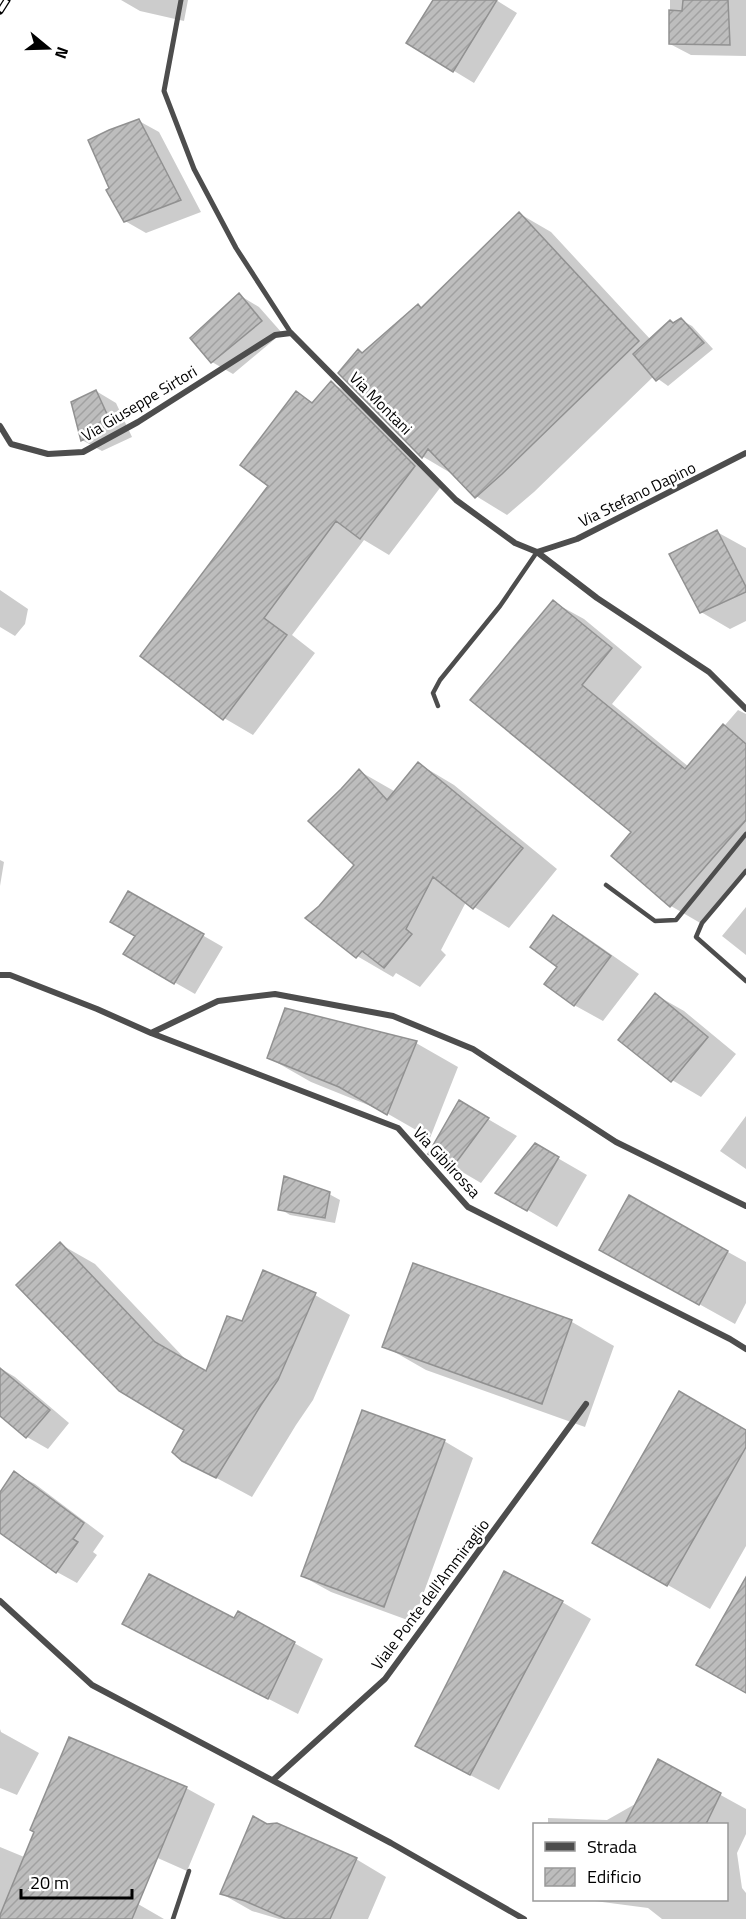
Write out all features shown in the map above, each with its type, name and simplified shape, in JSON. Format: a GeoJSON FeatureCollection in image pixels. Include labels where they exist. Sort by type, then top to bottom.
{"type":"FeatureCollection","features":[{"type":"Feature","properties":{"kind":"street","name":"Via Montani"},"geometry":{"type":"LineString","coordinates":[[181,0],[164,91],[194,169],[236,248],[291,333],[456,500],[515,543],[537,552],[597,598],[709,672],[746,709]]}},
{"type":"Feature","properties":{"kind":"street","name":"Via Giuseppe Sirtori"},"geometry":{"type":"LineString","coordinates":[[0,426],[11,444],[48,454],[83,452],[138,422],[275,335],[291,333]]}},
{"type":"Feature","properties":{"kind":"street","name":"Via Stefano Dapino"},"geometry":{"type":"LineString","coordinates":[[537,552],[577,538],[746,453]]}},
{"type":"Feature","properties":{"kind":"street","name":"Via Gibilrossa"},"geometry":{"type":"LineString","coordinates":[[0,975],[10,975],[32,983],[151,1033],[398,1128],[468,1208],[746,1349]]}},
{"type":"Feature","properties":{"kind":"street"},"geometry":{"type":"LineString","coordinates":[[151,1033],[218,1001],[275,994],[393,1016],[473,1049],[616,1142],[746,1206]]}},
{"type":"Feature","properties":{"kind":"street","name":"Viale Ponte dell'Ammiraglio"},"geometry":{"type":"LineString","coordinates":[[273,1780],[385,1679],[586,1404]]}},
{"type":"Feature","properties":{"kind":"street"},"geometry":{"type":"LineString","coordinates":[[0,1601],[92,1685],[391,1843],[524,1919]]}},
{"type":"Feature","properties":{"kind":"lane"},"geometry":{"type":"LineString","coordinates":[[438,706],[433,693],[440,680],[500,606],[537,552]]}},
{"type":"Feature","properties":{"kind":"lane"},"geometry":{"type":"LineString","coordinates":[[606,885],[655,921],[676,920],[746,834]]}},
{"type":"Feature","properties":{"kind":"lane"},"geometry":{"type":"LineString","coordinates":[[746,871],[702,923],[696,937],[746,981]]}},
{"type":"Feature","properties":{"kind":"lane"},"geometry":{"type":"LineString","coordinates":[[172,1919],[189,1871]]}},
{"type":"Feature","properties":{"kind":"building"},"geometry":{"type":"Polygon","coordinates":[[[433,0],[497,0],[453,72],[406,43],[433,0]]]}},
{"type":"Feature","properties":{"kind":"building"},"geometry":{"type":"Polygon","coordinates":[[[683,0],[728,0],[730,45],[669,44],[669,10],[682,11],[683,0]]]}},
{"type":"Feature","properties":{"kind":"building"},"geometry":{"type":"Polygon","coordinates":[[[139,119],[181,200],[124,222],[106,190],[109,188],[88,140],[139,119]]]}},
{"type":"Feature","properties":{"kind":"building"},"geometry":{"type":"Polygon","coordinates":[[[519,212],[639,341],[475,498],[428,449],[422,458],[338,373],[358,349],[362,353],[418,304],[421,308],[519,212]]]}},
{"type":"Feature","properties":{"kind":"building"},"geometry":{"type":"Polygon","coordinates":[[[239,293],[262,321],[211,363],[190,338],[239,293]]]}},
{"type":"Feature","properties":{"kind":"building"},"geometry":{"type":"Polygon","coordinates":[[[681,318],[704,343],[656,381],[633,354],[670,320],[673,323],[681,318]]]}},
{"type":"Feature","properties":{"kind":"building"},"geometry":{"type":"Polygon","coordinates":[[[331,381],[415,466],[360,539],[336,521],[264,618],[287,635],[223,720],[140,656],[268,486],[240,465],[296,391],[312,403],[331,381]]]}},
{"type":"Feature","properties":{"kind":"building"},"geometry":{"type":"Polygon","coordinates":[[[96,390],[112,425],[81,441],[71,402],[96,390]]]}},
{"type":"Feature","properties":{"kind":"building"},"geometry":{"type":"Polygon","coordinates":[[[717,530],[746,587],[746,592],[700,613],[669,554],[717,530]]]}},
{"type":"Feature","properties":{"kind":"building"},"geometry":{"type":"Polygon","coordinates":[[[553,600],[612,648],[582,685],[685,769],[723,724],[746,744],[746,820],[670,907],[611,856],[631,832],[470,700],[553,600]]]}},
{"type":"Feature","properties":{"kind":"building"},"geometry":{"type":"Polygon","coordinates":[[[418,762],[523,848],[473,909],[433,877],[406,929],[412,934],[384,968],[362,951],[356,958],[305,918],[319,906],[354,865],[308,821],[359,769],[387,800],[418,762]]]}},
{"type":"Feature","properties":{"kind":"building"},"geometry":{"type":"Polygon","coordinates":[[[128,891],[204,934],[174,984],[123,954],[135,936],[110,922],[128,891]]]}},
{"type":"Feature","properties":{"kind":"building"},"geometry":{"type":"Polygon","coordinates":[[[553,915],[611,956],[574,1006],[544,984],[557,967],[530,947],[553,915]]]}},
{"type":"Feature","properties":{"kind":"building"},"geometry":{"type":"Polygon","coordinates":[[[655,993],[708,1037],[671,1082],[618,1040],[655,993]]]}},
{"type":"Feature","properties":{"kind":"building"},"geometry":{"type":"Polygon","coordinates":[[[285,1008],[417,1041],[387,1115],[339,1087],[267,1058],[285,1008]]]}},
{"type":"Feature","properties":{"kind":"building"},"geometry":{"type":"Polygon","coordinates":[[[459,1100],[489,1118],[452,1168],[428,1154],[459,1100]]]}},
{"type":"Feature","properties":{"kind":"building"},"geometry":{"type":"Polygon","coordinates":[[[535,1143],[559,1157],[527,1211],[495,1193],[535,1143]]]}},
{"type":"Feature","properties":{"kind":"building"},"geometry":{"type":"Polygon","coordinates":[[[284,1176],[330,1192],[325,1218],[278,1210],[284,1176]]]}},
{"type":"Feature","properties":{"kind":"building"},"geometry":{"type":"Polygon","coordinates":[[[629,1195],[728,1251],[699,1305],[599,1250],[629,1195]]]}},
{"type":"Feature","properties":{"kind":"building"},"geometry":{"type":"Polygon","coordinates":[[[60,1242],[155,1342],[206,1371],[227,1316],[242,1321],[263,1270],[316,1293],[278,1380],[216,1478],[182,1461],[172,1452],[184,1430],[119,1391],[16,1285],[60,1242]]]}},
{"type":"Feature","properties":{"kind":"building"},"geometry":{"type":"Polygon","coordinates":[[[413,1263],[572,1320],[542,1404],[382,1347],[413,1263]]]}},
{"type":"Feature","properties":{"kind":"building"},"geometry":{"type":"Polygon","coordinates":[[[0,1368],[50,1410],[26,1438],[0,1416],[0,1368]]]}},
{"type":"Feature","properties":{"kind":"building"},"geometry":{"type":"Polygon","coordinates":[[[679,1391],[746,1430],[746,1447],[667,1586],[592,1543],[679,1391]]]}},
{"type":"Feature","properties":{"kind":"building"},"geometry":{"type":"Polygon","coordinates":[[[362,1410],[445,1440],[384,1607],[301,1576],[362,1410]]]}},
{"type":"Feature","properties":{"kind":"building"},"geometry":{"type":"Polygon","coordinates":[[[14,1471],[84,1523],[73,1539],[78,1542],[56,1573],[0,1533],[0,1492],[14,1471]]]}},
{"type":"Feature","properties":{"kind":"building"},"geometry":{"type":"Polygon","coordinates":[[[504,1571],[563,1601],[470,1775],[415,1746],[504,1571]]]}},
{"type":"Feature","properties":{"kind":"building"},"geometry":{"type":"Polygon","coordinates":[[[149,1574],[234,1618],[238,1611],[295,1642],[268,1699],[122,1624],[149,1574]]]}},
{"type":"Feature","properties":{"kind":"building"},"geometry":{"type":"Polygon","coordinates":[[[746,1577],[746,1693],[696,1665],[746,1577]]]}},
{"type":"Feature","properties":{"kind":"building"},"geometry":{"type":"Polygon","coordinates":[[[69,1737],[187,1787],[132,1919],[0,1919],[34,1832],[30,1830],[69,1737]]]}},
{"type":"Feature","properties":{"kind":"building"},"geometry":{"type":"Polygon","coordinates":[[[658,1759],[721,1793],[706,1823],[626,1823],[658,1759]]]}},
{"type":"Feature","properties":{"kind":"building"},"geometry":{"type":"Polygon","coordinates":[[[253,1816],[267,1824],[277,1823],[357,1858],[330,1919],[286,1919],[245,1901],[220,1894],[253,1816]]]}},
{"type":"Feature","properties":{"kind":"railway"},"geometry":{"type":"LineString","coordinates":[[0,11],[7,0]]}}]}
